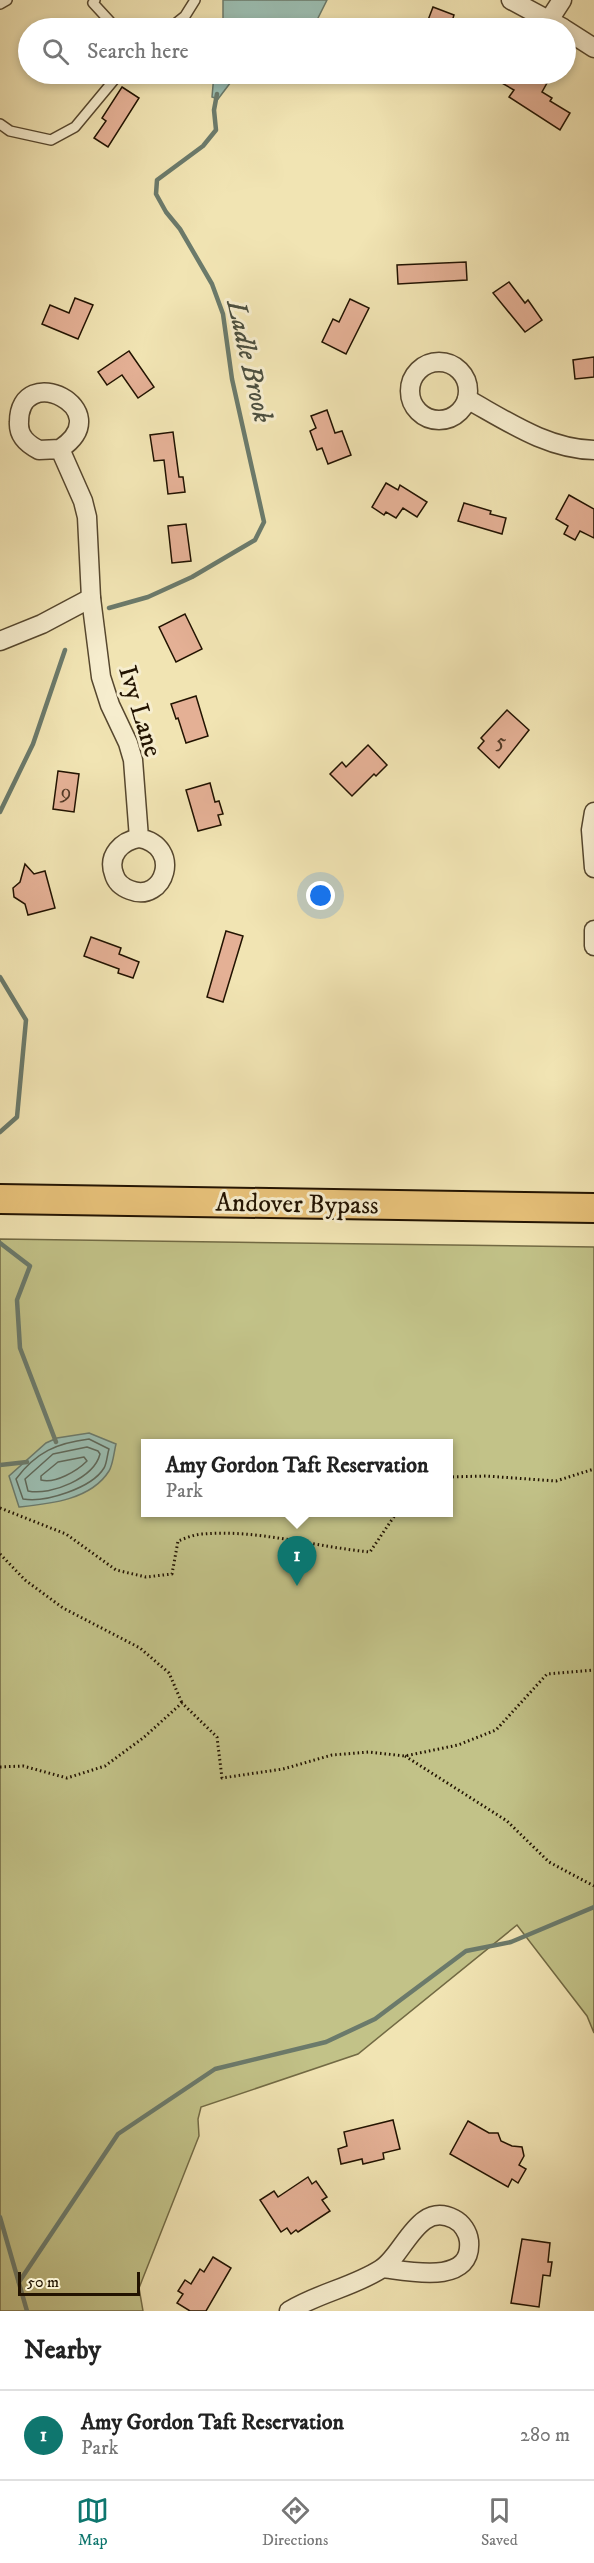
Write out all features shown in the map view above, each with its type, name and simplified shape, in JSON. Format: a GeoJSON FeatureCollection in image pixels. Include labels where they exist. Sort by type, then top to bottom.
{"type":"FeatureCollection","features":[{"type":"Feature","properties":{"kind":"main road","name":"Andover Bypass"},"geometry":{"type":"LineString","coordinates":[[0,1199],[594,1208]]}},
{"type":"Feature","properties":{"kind":"street"},"geometry":{"type":"LineString","coordinates":[[511,0],[544,18]]}},
{"type":"Feature","properties":{"kind":"street"},"geometry":{"type":"LineString","coordinates":[[560,18],[562,0]]}},
{"type":"Feature","properties":{"kind":"street"},"geometry":{"type":"LineString","coordinates":[[576,37],[594,48]]}},
{"type":"Feature","properties":{"kind":"street"},"geometry":{"type":"LineString","coordinates":[[467,399],[548,442],[565,447],[594,450]]}},
{"type":"Feature","properties":{"kind":"street","name":"Ivy Lane"},"geometry":{"type":"LineString","coordinates":[[60,449],[83,501],[87,517],[92,598],[102,677],[110,705],[128,743],[133,760],[139,838]]}},
{"type":"Feature","properties":{"kind":"street"},"geometry":{"type":"LineString","coordinates":[[0,641],[42,624],[92,598]]}},
{"type":"Feature","properties":{"kind":"street"},"geometry":{"type":"LineString","coordinates":[[594,812],[591,830],[594,868]]}},
{"type":"Feature","properties":{"kind":"street"},"geometry":{"type":"LineString","coordinates":[[594,930],[594,946]]}},
{"type":"Feature","properties":{"kind":"street"},"geometry":{"type":"LineString","coordinates":[[289,2311],[383,2268],[418,2225],[428,2218],[447,2216],[459,2222],[466,2231],[469,2242],[467,2253],[462,2263],[453,2270],[437,2273],[383,2268]]}},
{"type":"Feature","properties":{"kind":"lane"},"geometry":{"type":"LineString","coordinates":[[0,4],[7,0]]}},
{"type":"Feature","properties":{"kind":"lane"},"geometry":{"type":"LineString","coordinates":[[182,18],[195,0]]}},
{"type":"Feature","properties":{"kind":"lane"},"geometry":{"type":"LineString","coordinates":[[90,1],[106,18]]}},
{"type":"Feature","properties":{"kind":"lane"},"geometry":{"type":"LineString","coordinates":[[0,124],[10,131],[51,140],[75,127],[112,84]]}},
{"type":"Feature","properties":{"kind":"path"},"geometry":{"type":"LineString","coordinates":[[453,1477],[486,1476],[556,1481],[594,1469]]}},
{"type":"Feature","properties":{"kind":"path"},"geometry":{"type":"LineString","coordinates":[[0,1508],[66,1534],[116,1570],[146,1577],[172,1574],[177,1541],[202,1534],[243,1534],[326,1548],[370,1552],[394,1517]]}},
{"type":"Feature","properties":{"kind":"path"},"geometry":{"type":"LineString","coordinates":[[0,1554],[25,1580],[63,1608],[140,1648],[169,1673],[182,1703],[217,1737],[222,1778],[283,1769],[332,1755],[369,1752],[405,1756],[458,1745],[496,1730],[547,1674],[594,1670]]}},
{"type":"Feature","properties":{"kind":"path"},"geometry":{"type":"LineString","coordinates":[[0,1767],[23,1766],[67,1778],[105,1766],[143,1738],[182,1703]]}},
{"type":"Feature","properties":{"kind":"path"},"geometry":{"type":"LineString","coordinates":[[405,1756],[507,1821],[549,1863],[594,1886]]}},
{"type":"Feature","properties":{"kind":"green space"},"geometry":{"type":"Polygon","coordinates":[[[0,1239],[594,1247],[594,2033],[587,2016],[517,1925],[358,2054],[201,2107],[198,2119],[199,2136],[139,2288],[143,2311],[0,2311],[0,1239]]]}},
{"type":"Feature","properties":{"kind":"water"},"geometry":{"type":"Polygon","coordinates":[[[223,0],[327,0],[318,18],[223,18],[223,0]]]}},
{"type":"Feature","properties":{"kind":"water"},"geometry":{"type":"Polygon","coordinates":[[[213,84],[229,84],[218,99],[212,97],[213,84]]]}},
{"type":"Feature","properties":{"kind":"water"},"geometry":{"type":"Polygon","coordinates":[[[89,1433],[116,1444],[110,1468],[101,1481],[81,1494],[68,1499],[19,1507],[9,1476],[46,1443],[57,1438],[89,1433]]]}},
{"type":"Feature","properties":{"kind":"building"},"geometry":{"type":"Polygon","coordinates":[[[433,7],[454,15],[453,18],[429,18],[433,7]]]}},
{"type":"Feature","properties":{"kind":"building"},"geometry":{"type":"Polygon","coordinates":[[[504,84],[546,84],[542,92],[552,98],[550,101],[570,113],[560,130],[509,97],[514,90],[504,84]]]}},
{"type":"Feature","properties":{"kind":"building"},"geometry":{"type":"Polygon","coordinates":[[[122,87],[139,98],[108,147],[94,138],[106,121],[102,118],[122,87]]]}},
{"type":"Feature","properties":{"kind":"building"},"geometry":{"type":"Polygon","coordinates":[[[466,262],[467,280],[398,284],[397,265],[466,262]]]}},
{"type":"Feature","properties":{"kind":"building"},"geometry":{"type":"Polygon","coordinates":[[[509,282],[525,303],[528,300],[542,320],[525,332],[493,293],[509,282]]]}},
{"type":"Feature","properties":{"kind":"building"},"geometry":{"type":"Polygon","coordinates":[[[75,298],[93,305],[78,339],[42,324],[50,305],[69,313],[75,298]]]}},
{"type":"Feature","properties":{"kind":"building"},"geometry":{"type":"Polygon","coordinates":[[[350,299],[369,308],[346,354],[322,342],[333,319],[339,322],[350,299]]]}},
{"type":"Feature","properties":{"kind":"building"},"geometry":{"type":"Polygon","coordinates":[[[129,351],[154,387],[138,398],[122,375],[107,385],[98,372],[129,351]]]}},
{"type":"Feature","properties":{"kind":"building"},"geometry":{"type":"Polygon","coordinates":[[[594,357],[594,377],[575,379],[573,360],[594,357]]]}},
{"type":"Feature","properties":{"kind":"building"},"geometry":{"type":"Polygon","coordinates":[[[327,410],[335,433],[342,431],[351,455],[328,464],[322,448],[317,450],[310,431],[316,428],[311,416],[327,410]]]}},
{"type":"Feature","properties":{"kind":"building"},"geometry":{"type":"Polygon","coordinates":[[[173,432],[179,477],[183,477],[185,492],[168,494],[164,460],[154,461],[150,435],[173,432]]]}},
{"type":"Feature","properties":{"kind":"building"},"geometry":{"type":"Polygon","coordinates":[[[386,483],[398,490],[400,485],[427,502],[417,517],[403,508],[396,518],[386,512],[384,515],[372,507],[386,483]]]}},
{"type":"Feature","properties":{"kind":"building"},"geometry":{"type":"Polygon","coordinates":[[[569,495],[594,509],[594,538],[580,531],[575,540],[564,534],[568,526],[556,519],[569,495]]]}},
{"type":"Feature","properties":{"kind":"building"},"geometry":{"type":"Polygon","coordinates":[[[464,503],[506,518],[502,534],[458,521],[464,503]]]}},
{"type":"Feature","properties":{"kind":"building"},"geometry":{"type":"Polygon","coordinates":[[[186,524],[191,561],[172,563],[168,526],[186,524]]]}},
{"type":"Feature","properties":{"kind":"building"},"geometry":{"type":"Polygon","coordinates":[[[185,614],[202,649],[176,662],[159,627],[185,614]]]}},
{"type":"Feature","properties":{"kind":"building"},"geometry":{"type":"Polygon","coordinates":[[[196,696],[208,736],[186,743],[171,704],[196,696]]]}},
{"type":"Feature","properties":{"kind":"building"},"geometry":{"type":"Polygon","coordinates":[[[507,710],[529,730],[499,768],[478,748],[484,741],[481,738],[507,710]]]}},
{"type":"Feature","properties":{"kind":"building"},"geometry":{"type":"Polygon","coordinates":[[[368,745],[387,765],[376,776],[374,774],[352,796],[330,774],[342,762],[346,767],[368,745]]]}},
{"type":"Feature","properties":{"kind":"building"},"geometry":{"type":"Polygon","coordinates":[[[58,771],[79,774],[74,812],[53,809],[58,771]]]}},
{"type":"Feature","properties":{"kind":"building"},"geometry":{"type":"Polygon","coordinates":[[[210,783],[215,802],[219,801],[223,814],[218,815],[221,825],[198,831],[186,790],[210,783]]]}},
{"type":"Feature","properties":{"kind":"building"},"geometry":{"type":"Polygon","coordinates":[[[25,864],[34,874],[45,871],[55,908],[28,915],[25,904],[14,897],[13,888],[20,882],[25,864]]]}},
{"type":"Feature","properties":{"kind":"building"},"geometry":{"type":"Polygon","coordinates":[[[226,931],[243,936],[223,1002],[207,997],[226,931]]]}},
{"type":"Feature","properties":{"kind":"building"},"geometry":{"type":"Polygon","coordinates":[[[91,937],[121,948],[119,954],[139,962],[133,978],[118,973],[119,969],[84,956],[91,937]]]}},
{"type":"Feature","properties":{"kind":"building"},"geometry":{"type":"Polygon","coordinates":[[[393,2120],[400,2149],[383,2153],[384,2159],[363,2164],[362,2159],[341,2164],[338,2149],[347,2146],[344,2132],[393,2120]]]}},
{"type":"Feature","properties":{"kind":"building"},"geometry":{"type":"Polygon","coordinates":[[[468,2121],[489,2133],[498,2133],[501,2141],[522,2147],[524,2156],[519,2165],[526,2169],[518,2183],[512,2179],[508,2187],[450,2154],[468,2121]]]}},
{"type":"Feature","properties":{"kind":"building"},"geometry":{"type":"Polygon","coordinates":[[[308,2177],[312,2184],[316,2181],[327,2197],[322,2200],[330,2211],[298,2232],[296,2230],[291,2234],[287,2228],[281,2232],[260,2200],[274,2191],[278,2197],[308,2177]]]}},
{"type":"Feature","properties":{"kind":"building"},"geometry":{"type":"Polygon","coordinates":[[[522,2239],[550,2243],[548,2262],[552,2262],[550,2276],[543,2275],[539,2307],[511,2303],[522,2239]]]}},
{"type":"Feature","properties":{"kind":"building"},"geometry":{"type":"Polygon","coordinates":[[[213,2257],[231,2268],[206,2311],[190,2311],[177,2303],[183,2294],[178,2291],[185,2280],[191,2284],[200,2269],[204,2272],[213,2257]]]}},
{"type":"Feature","properties":{"kind":"waterway","name":"Ladle Brook"},"geometry":{"type":"LineString","coordinates":[[109,608],[148,597],[192,577],[255,540],[264,522],[232,379],[223,314],[212,284],[180,229],[166,212],[156,194],[157,180],[203,146],[216,130],[214,110],[217,94]]}},
{"type":"Feature","properties":{"kind":"waterway","name":"Ladle Brook"},"geometry":{"type":"LineString","coordinates":[[0,812],[33,744],[65,650]]}},
{"type":"Feature","properties":{"kind":"waterway","name":"Ladle Brook"},"geometry":{"type":"LineString","coordinates":[[0,977],[26,1020],[17,1117],[0,1132]]}},
{"type":"Feature","properties":{"kind":"waterway","name":"Ladle Brook"},"geometry":{"type":"LineString","coordinates":[[0,1243],[30,1266],[17,1300],[20,1348],[56,1442]]}},
{"type":"Feature","properties":{"kind":"waterway","name":"Ladle Brook"},"geometry":{"type":"LineString","coordinates":[[0,1465],[27,1462]]}},
{"type":"Feature","properties":{"kind":"waterway"},"geometry":{"type":"LineString","coordinates":[[19,2282],[118,2134],[215,2069],[326,2042],[375,2019],[466,1951],[511,1942],[594,1907]]}},
{"type":"Feature","properties":{"kind":"waterway","name":"Ladle Brook"},"geometry":{"type":"LineString","coordinates":[[0,2217],[27,2311]]}},
{"type":"Feature","properties":{"kind":"place","name":"Amy Gordon Taft Reservation"},"geometry":{"type":"Point","coordinates":[297,1586]}}]}
